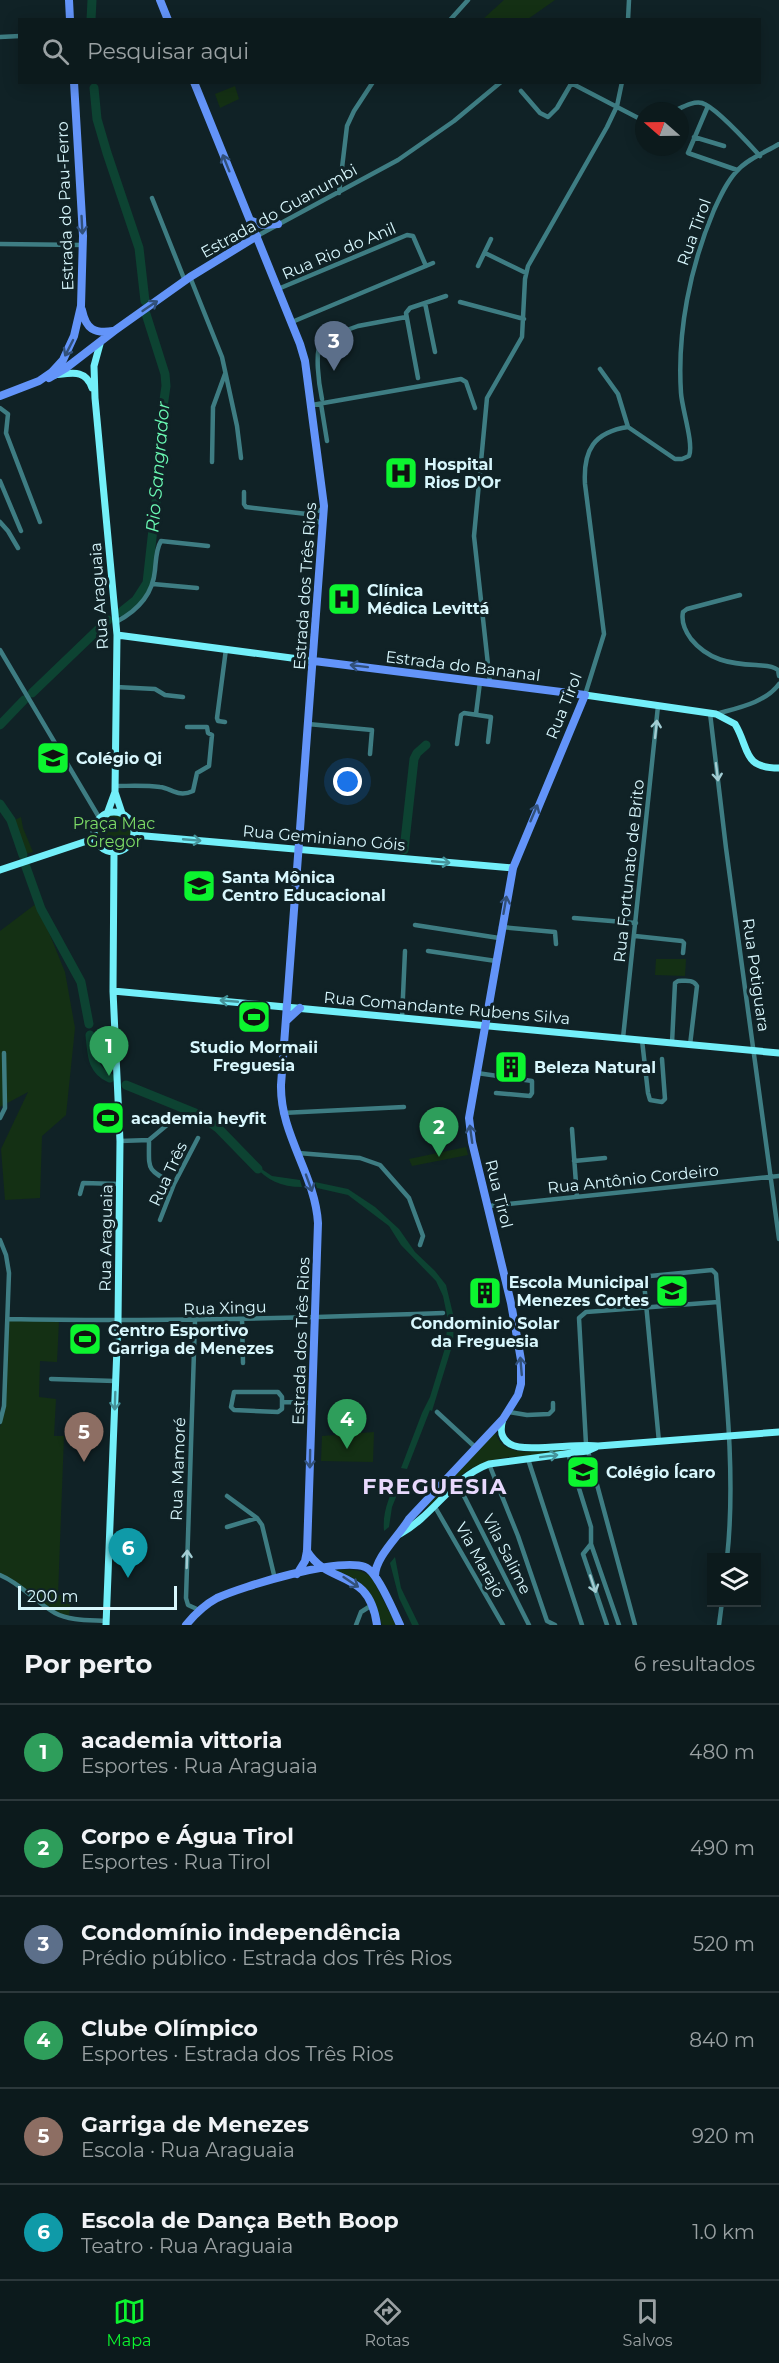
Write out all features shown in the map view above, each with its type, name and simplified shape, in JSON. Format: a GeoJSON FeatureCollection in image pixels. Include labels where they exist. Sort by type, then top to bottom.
{"type":"FeatureCollection","features":[{"type":"Feature","properties":{"kind":"main road"},"geometry":{"type":"LineString","coordinates":[[69,0],[70,18]]}},
{"type":"Feature","properties":{"kind":"main road"},"geometry":{"type":"LineString","coordinates":[[160,0],[167,18]]}},
{"type":"Feature","properties":{"kind":"main road","name":"Estrada do Pau-Ferro"},"geometry":{"type":"LineString","coordinates":[[0,396],[39,381],[57,367],[69,350],[74,336],[81,306],[82,245],[74,84]]}},
{"type":"Feature","properties":{"kind":"main road","name":"Estrada dos Três Rios"},"geometry":{"type":"LineString","coordinates":[[195,84],[258,236],[305,361],[324,494],[313,675],[281,1085],[282,1113],[318,1213],[307,1551],[305,1561],[297,1574]]}},
{"type":"Feature","properties":{"kind":"main road"},"geometry":{"type":"LineString","coordinates":[[266,259],[255,246],[244,242],[250,229],[250,219],[263,225],[279,224]]}},
{"type":"Feature","properties":{"kind":"main road","name":"Estrada do Guanumbi"},"geometry":{"type":"LineString","coordinates":[[39,381],[55,375],[188,279],[244,242],[258,236]]}},
{"type":"Feature","properties":{"kind":"main road"},"geometry":{"type":"LineString","coordinates":[[81,306],[84,320],[90,329],[103,332],[114,331]]}},
{"type":"Feature","properties":{"kind":"main road","name":"Estrada do Bananal"},"geometry":{"type":"LineString","coordinates":[[314,660],[589,696]]}},
{"type":"Feature","properties":{"kind":"main road"},"geometry":{"type":"LineString","coordinates":[[563,692],[574,700],[577,714]]}},
{"type":"Feature","properties":{"kind":"main road","name":"Rua Tirol"},"geometry":{"type":"LineString","coordinates":[[375,1576],[380,1559],[409,1519],[509,1412],[521,1384],[521,1360],[511,1303],[470,1128],[471,1106],[513,868],[581,704],[589,696]]}},
{"type":"Feature","properties":{"kind":"main road"},"geometry":{"type":"LineString","coordinates":[[286,1022],[300,1008]]}},
{"type":"Feature","properties":{"kind":"main road"},"geometry":{"type":"LineString","coordinates":[[307,1551],[322,1568],[347,1578],[366,1593],[377,1625]]}},
{"type":"Feature","properties":{"kind":"main road"},"geometry":{"type":"LineString","coordinates":[[186,1625],[199,1610],[217,1598],[275,1579],[335,1566],[364,1566],[375,1576],[400,1625]]}},
{"type":"Feature","properties":{"kind":"street"},"geometry":{"type":"LineString","coordinates":[[452,18],[468,0]]}},
{"type":"Feature","properties":{"kind":"street"},"geometry":{"type":"LineString","coordinates":[[628,18],[629,0]]}},
{"type":"Feature","properties":{"kind":"street"},"geometry":{"type":"LineString","coordinates":[[0,37],[18,36]]}},
{"type":"Feature","properties":{"kind":"street"},"geometry":{"type":"LineString","coordinates":[[339,193],[347,126],[372,84]]}},
{"type":"Feature","properties":{"kind":"street","name":"Estrada do Guanumbi"},"geometry":{"type":"LineString","coordinates":[[258,236],[398,160],[438,134],[499,84]]}},
{"type":"Feature","properties":{"kind":"street"},"geometry":{"type":"LineString","coordinates":[[520,91],[540,113],[548,117],[557,108],[569,84]]}},
{"type":"Feature","properties":{"kind":"street"},"geometry":{"type":"LineString","coordinates":[[572,84],[635,116]]}},
{"type":"Feature","properties":{"kind":"street"},"geometry":{"type":"LineString","coordinates":[[490,683],[474,536],[487,398],[522,337],[526,273],[617,106],[622,84]]}},
{"type":"Feature","properties":{"kind":"street"},"geometry":{"type":"LineString","coordinates":[[689,105],[694,103],[708,106],[740,134],[760,156]]}},
{"type":"Feature","properties":{"kind":"street"},"geometry":{"type":"LineString","coordinates":[[708,106],[688,153],[737,170]]}},
{"type":"Feature","properties":{"kind":"street"},"geometry":{"type":"LineString","coordinates":[[694,137],[724,146]]}},
{"type":"Feature","properties":{"kind":"street","name":"Rua Tirol"},"geometry":{"type":"LineString","coordinates":[[589,696],[604,634],[585,484],[585,459],[588,451],[601,436],[618,428],[628,427],[675,459],[686,458],[690,452],[681,404],[680,384],[685,316],[690,286],[706,230],[717,204],[737,170],[779,144]]}},
{"type":"Feature","properties":{"kind":"street"},"geometry":{"type":"LineString","coordinates":[[152,198],[217,342],[237,426],[241,458]]}},
{"type":"Feature","properties":{"kind":"street","name":"Rua Rio do Anil"},"geometry":{"type":"LineString","coordinates":[[278,289],[406,235],[413,236],[416,240],[426,266]]}},
{"type":"Feature","properties":{"kind":"street"},"geometry":{"type":"LineString","coordinates":[[478,266],[491,239]]}},
{"type":"Feature","properties":{"kind":"street"},"geometry":{"type":"LineString","coordinates":[[0,244],[82,245]]}},
{"type":"Feature","properties":{"kind":"street"},"geometry":{"type":"LineString","coordinates":[[485,253],[526,273]]}},
{"type":"Feature","properties":{"kind":"street"},"geometry":{"type":"LineString","coordinates":[[292,322],[433,263]]}},
{"type":"Feature","properties":{"kind":"street"},"geometry":{"type":"LineString","coordinates":[[418,378],[406,317],[410,308],[446,296]]}},
{"type":"Feature","properties":{"kind":"street"},"geometry":{"type":"LineString","coordinates":[[460,302],[524,319]]}},
{"type":"Feature","properties":{"kind":"street"},"geometry":{"type":"LineString","coordinates":[[425,303],[435,352]]}},
{"type":"Feature","properties":{"kind":"street"},"geometry":{"type":"LineString","coordinates":[[327,441],[317,368],[318,346],[322,339],[358,326],[406,317]]}},
{"type":"Feature","properties":{"kind":"street","name":"Rua Araguaia"},"geometry":{"type":"LineString","coordinates":[[100,344],[94,366],[95,398],[117,634],[115,789],[122,813]]}},
{"type":"Feature","properties":{"kind":"street"},"geometry":{"type":"LineString","coordinates":[[305,361],[319,356]]}},
{"type":"Feature","properties":{"kind":"street"},"geometry":{"type":"LineString","coordinates":[[600,369],[618,394],[628,427]]}},
{"type":"Feature","properties":{"kind":"street","name":"Rua Araguaia"},"geometry":{"type":"LineString","coordinates":[[55,375],[75,372],[84,375],[92,385],[95,398]]}},
{"type":"Feature","properties":{"kind":"street"},"geometry":{"type":"LineString","coordinates":[[212,462],[213,407],[225,374]]}},
{"type":"Feature","properties":{"kind":"street"},"geometry":{"type":"LineString","coordinates":[[312,405],[461,380],[466,382],[475,408]]}},
{"type":"Feature","properties":{"kind":"street"},"geometry":{"type":"LineString","coordinates":[[0,408],[8,414],[6,433],[39,522]]}},
{"type":"Feature","properties":{"kind":"street"},"geometry":{"type":"LineString","coordinates":[[0,481],[21,531]]}},
{"type":"Feature","properties":{"kind":"street"},"geometry":{"type":"LineString","coordinates":[[243,492],[246,507],[307,514],[324,509]]}},
{"type":"Feature","properties":{"kind":"street"},"geometry":{"type":"LineString","coordinates":[[307,514],[323,525]]}},
{"type":"Feature","properties":{"kind":"street"},"geometry":{"type":"LineString","coordinates":[[0,522],[18,548]]}},
{"type":"Feature","properties":{"kind":"street"},"geometry":{"type":"LineString","coordinates":[[116,622],[140,605],[153,584],[160,541],[207,546]]}},
{"type":"Feature","properties":{"kind":"street"},"geometry":{"type":"LineString","coordinates":[[153,584],[197,588]]}},
{"type":"Feature","properties":{"kind":"street"},"geometry":{"type":"LineString","coordinates":[[740,595],[687,609],[683,612],[683,625],[694,642],[718,660],[731,664],[772,666],[778,670],[779,676]]}},
{"type":"Feature","properties":{"kind":"street","name":"Estrada do Bananal"},"geometry":{"type":"LineString","coordinates":[[117,634],[314,660]]}},
{"type":"Feature","properties":{"kind":"street"},"geometry":{"type":"LineString","coordinates":[[225,722],[217,718],[226,649]]}},
{"type":"Feature","properties":{"kind":"street"},"geometry":{"type":"LineString","coordinates":[[0,650],[100,819]]}},
{"type":"Feature","properties":{"kind":"street"},"geometry":{"type":"LineString","coordinates":[[294,658],[306,666],[313,675]]}},
{"type":"Feature","properties":{"kind":"street"},"geometry":{"type":"LineString","coordinates":[[476,714],[480,681]]}},
{"type":"Feature","properties":{"kind":"street"},"geometry":{"type":"LineString","coordinates":[[713,714],[760,700],[779,684]]}},
{"type":"Feature","properties":{"kind":"street"},"geometry":{"type":"LineString","coordinates":[[116,687],[155,689],[165,694],[183,697]]}},
{"type":"Feature","properties":{"kind":"street","name":"Estrada do Bananal"},"geometry":{"type":"LineString","coordinates":[[589,696],[713,714]]}},
{"type":"Feature","properties":{"kind":"street","name":"Rua Fortunato de Brito"},"geometry":{"type":"LineString","coordinates":[[623,1038],[658,706]]}},
{"type":"Feature","properties":{"kind":"street"},"geometry":{"type":"LineString","coordinates":[[457,744],[462,714],[491,717],[488,742]]}},
{"type":"Feature","properties":{"kind":"street"},"geometry":{"type":"LineString","coordinates":[[713,714],[735,724],[747,754],[753,762],[769,768],[779,768]]}},
{"type":"Feature","properties":{"kind":"street","name":"Rua Potiguara"},"geometry":{"type":"LineString","coordinates":[[713,714],[779,1239]]}},
{"type":"Feature","properties":{"kind":"street"},"geometry":{"type":"LineString","coordinates":[[308,724],[372,730],[370,754]]}},
{"type":"Feature","properties":{"kind":"street"},"geometry":{"type":"LineString","coordinates":[[115,789],[162,787],[170,792],[193,791],[196,773],[206,769],[210,763],[212,735],[208,733],[207,727],[187,727]]}},
{"type":"Feature","properties":{"kind":"street","name":"Rua Araguaia"},"geometry":{"type":"LineString","coordinates":[[107,814],[115,789]]}},
{"type":"Feature","properties":{"kind":"street"},"geometry":{"type":"LineString","coordinates":[[122,813],[132,822],[134,835],[127,847],[114,852],[103,848],[96,838],[95,828],[100,819],[107,814],[122,813]]}},
{"type":"Feature","properties":{"kind":"street","name":"Rua Geminiano Góis"},"geometry":{"type":"LineString","coordinates":[[134,835],[513,868]]}},
{"type":"Feature","properties":{"kind":"street"},"geometry":{"type":"LineString","coordinates":[[0,870],[96,838]]}},
{"type":"Feature","properties":{"kind":"street","name":"Rua Araguaia"},"geometry":{"type":"LineString","coordinates":[[106,1623],[118,1322],[120,1184],[113,991],[114,852]]}},
{"type":"Feature","properties":{"kind":"street"},"geometry":{"type":"LineString","coordinates":[[574,918],[636,923]]}},
{"type":"Feature","properties":{"kind":"street"},"geometry":{"type":"LineString","coordinates":[[416,925],[499,939]]}},
{"type":"Feature","properties":{"kind":"street"},"geometry":{"type":"LineString","coordinates":[[501,927],[555,932],[556,944]]}},
{"type":"Feature","properties":{"kind":"street"},"geometry":{"type":"LineString","coordinates":[[635,936],[682,941],[684,943],[683,953]]}},
{"type":"Feature","properties":{"kind":"street"},"geometry":{"type":"LineString","coordinates":[[402,1018],[405,951]]}},
{"type":"Feature","properties":{"kind":"street"},"geometry":{"type":"LineString","coordinates":[[429,951],[496,962]]}},
{"type":"Feature","properties":{"kind":"street"},"geometry":{"type":"LineString","coordinates":[[672,1043],[675,983],[688,981],[697,986],[690,1045]]}},
{"type":"Feature","properties":{"kind":"street","name":"Rua Comandante Rubens Silva"},"geometry":{"type":"LineString","coordinates":[[113,991],[779,1053]]}},
{"type":"Feature","properties":{"kind":"street"},"geometry":{"type":"LineString","coordinates":[[642,1040],[648,1093],[650,1100],[657,1102],[665,1099],[662,1059]]}},
{"type":"Feature","properties":{"kind":"street"},"geometry":{"type":"LineString","coordinates":[[0,1118],[5,1108],[4,1053]]}},
{"type":"Feature","properties":{"kind":"street"},"geometry":{"type":"LineString","coordinates":[[477,1073],[532,1081],[530,1095],[496,1093]]}},
{"type":"Feature","properties":{"kind":"street"},"geometry":{"type":"LineString","coordinates":[[282,1113],[404,1107]]}},
{"type":"Feature","properties":{"kind":"street"},"geometry":{"type":"LineString","coordinates":[[120,1141],[150,1140],[167,1125]]}},
{"type":"Feature","properties":{"kind":"street"},"geometry":{"type":"LineString","coordinates":[[572,1129],[577,1197]]}},
{"type":"Feature","properties":{"kind":"street","name":"Rua Três"},"geometry":{"type":"LineString","coordinates":[[160,1220],[174,1184],[198,1138]]}},
{"type":"Feature","properties":{"kind":"street"},"geometry":{"type":"LineString","coordinates":[[150,1140],[150,1170],[174,1184]]}},
{"type":"Feature","properties":{"kind":"street"},"geometry":{"type":"LineString","coordinates":[[298,1153],[360,1158],[380,1165],[409,1198],[423,1236],[420,1245]]}},
{"type":"Feature","properties":{"kind":"street"},"geometry":{"type":"LineString","coordinates":[[574,1161],[605,1158]]}},
{"type":"Feature","properties":{"kind":"street","name":"Rua Antônio Cordeiro"},"geometry":{"type":"LineString","coordinates":[[489,1206],[779,1176]]}},
{"type":"Feature","properties":{"kind":"street"},"geometry":{"type":"LineString","coordinates":[[80,1194],[83,1183],[120,1184]]}},
{"type":"Feature","properties":{"kind":"street"},"geometry":{"type":"LineString","coordinates":[[0,1240],[8,1263],[4,1406],[0,1422]]}},
{"type":"Feature","properties":{"kind":"street"},"geometry":{"type":"LineString","coordinates":[[659,1442],[644,1282],[650,1276],[708,1270],[716,1274],[729,1436],[730,1536],[728,1553]]}},
{"type":"Feature","properties":{"kind":"street"},"geometry":{"type":"LineString","coordinates":[[635,1625],[586,1448],[579,1318],[586,1312],[718,1302]]}},
{"type":"Feature","properties":{"kind":"street","name":"Rua Xingu"},"geometry":{"type":"LineString","coordinates":[[8,1319],[118,1322],[195,1321],[443,1312]]}},
{"type":"Feature","properties":{"kind":"street"},"geometry":{"type":"LineString","coordinates":[[242,1319],[243,1363]]}},
{"type":"Feature","properties":{"kind":"street","name":"Rua Mamoré"},"geometry":{"type":"LineString","coordinates":[[195,1321],[186,1598],[188,1605],[199,1610]]}},
{"type":"Feature","properties":{"kind":"street"},"geometry":{"type":"LineString","coordinates":[[51,1379],[115,1381]]}},
{"type":"Feature","properties":{"kind":"street"},"geometry":{"type":"LineString","coordinates":[[236,1392],[278,1392],[281,1394],[282,1402],[282,1409],[278,1412],[234,1410],[231,1407],[232,1394],[236,1392]]}},
{"type":"Feature","properties":{"kind":"street"},"geometry":{"type":"LineString","coordinates":[[282,1402],[312,1403]]}},
{"type":"Feature","properties":{"kind":"street"},"geometry":{"type":"LineString","coordinates":[[509,1412],[527,1415],[549,1414],[553,1410],[553,1403]]}},
{"type":"Feature","properties":{"kind":"street"},"geometry":{"type":"LineString","coordinates":[[437,1412],[475,1447]]}},
{"type":"Feature","properties":{"kind":"street"},"geometry":{"type":"LineString","coordinates":[[503,1419],[501,1433],[506,1441],[513,1445],[521,1447],[567,1445],[586,1448]]}},
{"type":"Feature","properties":{"kind":"street"},"geometry":{"type":"LineString","coordinates":[[400,1534],[415,1526],[455,1484],[472,1471],[489,1464],[568,1454],[598,1446],[779,1432]]}},
{"type":"Feature","properties":{"kind":"street"},"geometry":{"type":"LineString","coordinates":[[567,1445],[591,1527],[591,1544],[619,1625]]}},
{"type":"Feature","properties":{"kind":"street"},"geometry":{"type":"LineString","coordinates":[[528,1459],[582,1625]]}},
{"type":"Feature","properties":{"kind":"street"},"geometry":{"type":"LineString","coordinates":[[489,1464],[518,1536],[548,1621],[555,1625]]}},
{"type":"Feature","properties":{"kind":"street","name":"Vila Salime"},"geometry":{"type":"LineString","coordinates":[[455,1484],[463,1494],[529,1625]]}},
{"type":"Feature","properties":{"kind":"street"},"geometry":{"type":"LineString","coordinates":[[227,1496],[257,1518],[262,1525],[275,1579]]}},
{"type":"Feature","properties":{"kind":"street","name":"Via Marajó"},"geometry":{"type":"LineString","coordinates":[[435,1507],[503,1625]]}},
{"type":"Feature","properties":{"kind":"street"},"geometry":{"type":"LineString","coordinates":[[227,1527],[257,1518]]}},
{"type":"Feature","properties":{"kind":"street"},"geometry":{"type":"LineString","coordinates":[[591,1544],[584,1554],[607,1625]]}},
{"type":"Feature","properties":{"kind":"street"},"geometry":{"type":"LineString","coordinates":[[0,1575],[17,1583],[57,1614],[106,1623]]}},
{"type":"Feature","properties":{"kind":"street"},"geometry":{"type":"LineString","coordinates":[[356,1625],[361,1612],[372,1605]]}},
{"type":"Feature","properties":{"kind":"street"},"geometry":{"type":"LineString","coordinates":[[719,1625],[721,1607]]}},
{"type":"Feature","properties":{"kind":"green space"},"geometry":{"type":"Polygon","coordinates":[[[504,0],[555,0],[529,18],[484,18],[504,0]]]}},
{"type":"Feature","properties":{"kind":"green space"},"geometry":{"type":"Polygon","coordinates":[[[235,86],[239,99],[220,108],[215,94],[235,86]]]}},
{"type":"Feature","properties":{"kind":"green space","name":"Praça Mac Gregor"},"geometry":{"type":"Polygon","coordinates":[[[114,814],[127,819],[132,832],[127,845],[114,850],[101,845],[96,832],[101,819],[114,814]]]}},
{"type":"Feature","properties":{"kind":"green space"},"geometry":{"type":"Polygon","coordinates":[[[21,817],[33,852],[25,854],[13,821],[21,817]]]}},
{"type":"Feature","properties":{"kind":"green space"},"geometry":{"type":"Polygon","coordinates":[[[37,903],[65,972],[75,1028],[66,1115],[42,1136],[40,1198],[5,1200],[1,1149],[28,1092],[0,1107],[0,931],[37,903]]]}},
{"type":"Feature","properties":{"kind":"green space"},"geometry":{"type":"Polygon","coordinates":[[[656,959],[686,959],[685,976],[655,975],[656,959]]]}},
{"type":"Feature","properties":{"kind":"green space"},"geometry":{"type":"Polygon","coordinates":[[[466,1147],[468,1155],[412,1166],[409,1159],[466,1147]]]}},
{"type":"Feature","properties":{"kind":"green space"},"geometry":{"type":"Polygon","coordinates":[[[8,1320],[59,1321],[57,1362],[40,1361],[39,1397],[56,1399],[54,1436],[64,1436],[58,1595],[71,1596],[69,1617],[62,1615],[0,1575],[0,1427],[5,1410],[8,1320]]]}},
{"type":"Feature","properties":{"kind":"green space"},"geometry":{"type":"Polygon","coordinates":[[[374,1432],[373,1462],[321,1461],[322,1436],[374,1432]]]}},
{"type":"Feature","properties":{"kind":"green space"},"geometry":{"type":"Polygon","coordinates":[[[495,1432],[506,1447],[514,1450],[523,1452],[561,1448],[563,1451],[504,1458],[479,1465],[460,1476],[430,1506],[426,1507],[495,1432]]]}},
{"type":"Feature","properties":{"kind":"green space"},"geometry":{"type":"Polygon","coordinates":[[[334,1570],[359,1571],[372,1578],[396,1625],[382,1625],[375,1605],[366,1591],[353,1580],[334,1570]]]}},
{"type":"Feature","properties":{"kind":"shaded area"},"geometry":{"type":"Polygon","coordinates":[[[251,1162],[272,1176],[300,1180],[302,1187],[279,1184],[262,1173],[251,1162]]]}},
{"type":"Feature","properties":{"kind":"shaded area"},"geometry":{"type":"Polygon","coordinates":[[[315,1182],[348,1189],[375,1207],[399,1229],[415,1252],[446,1285],[454,1318],[453,1343],[432,1411],[430,1410],[407,1469],[401,1468],[430,1397],[445,1348],[448,1320],[443,1296],[436,1281],[401,1245],[389,1226],[348,1195],[317,1188],[315,1182]]]}},
{"type":"Feature","properties":{"kind":"shaded area"},"geometry":{"type":"Polygon","coordinates":[[[397,1477],[404,1478],[392,1507],[389,1527],[384,1531],[386,1509],[397,1477]]]}},
{"type":"Feature","properties":{"kind":"shaded area"},"geometry":{"type":"Polygon","coordinates":[[[395,1557],[401,1588],[419,1625],[412,1625],[399,1598],[390,1563],[395,1557]]]}},
{"type":"Feature","properties":{"kind":"waterway","name":"Rio Sangrador"},"geometry":{"type":"LineString","coordinates":[[91,18],[92,0]]}},
{"type":"Feature","properties":{"kind":"waterway","name":"Rio Sangrador"},"geometry":{"type":"LineString","coordinates":[[94,88],[97,119],[139,248],[145,301]]}},
{"type":"Feature","properties":{"kind":"waterway","name":"Rio Sangrador"},"geometry":{"type":"LineString","coordinates":[[121,612],[136,600],[147,583],[160,466],[160,428],[166,386],[165,374],[146,314]]}},
{"type":"Feature","properties":{"kind":"waterway","name":"Rio Sangrador"},"geometry":{"type":"LineString","coordinates":[[32,693],[108,620]]}},
{"type":"Feature","properties":{"kind":"waterway","name":"Rio Sangrador"},"geometry":{"type":"LineString","coordinates":[[0,725],[24,700]]}},
{"type":"Feature","properties":{"kind":"waterway"},"geometry":{"type":"LineString","coordinates":[[404,850],[414,759],[426,745]]}},
{"type":"Feature","properties":{"kind":"waterway","name":"Rio Sangrador"},"geometry":{"type":"LineString","coordinates":[[0,804],[11,820],[23,855]]}},
{"type":"Feature","properties":{"kind":"waterway","name":"Rio Sangrador"},"geometry":{"type":"LineString","coordinates":[[26,867],[41,909],[81,982],[89,1024]]}},
{"type":"Feature","properties":{"kind":"waterway","name":"Rio Sangrador"},"geometry":{"type":"LineString","coordinates":[[90,1035],[96,1066],[110,1078]]}},
{"type":"Feature","properties":{"kind":"waterway","name":"Rio Sangrador"},"geometry":{"type":"LineString","coordinates":[[126,1085],[200,1115],[218,1128],[258,1169]]}},
{"type":"Feature","properties":{"kind":"place","name":"Condomínio independência"},"geometry":{"type":"Point","coordinates":[334,371]}},
{"type":"Feature","properties":{"kind":"place","name":"Hospital Rios D'Or"},"geometry":{"type":"Point","coordinates":[401,473]}},
{"type":"Feature","properties":{"kind":"place","name":"Clínica Médica Levittá"},"geometry":{"type":"Point","coordinates":[344,599]}},
{"type":"Feature","properties":{"kind":"place","name":"Colégio Qi"},"geometry":{"type":"Point","coordinates":[53,758]}},
{"type":"Feature","properties":{"kind":"place","name":"Santa Mônica Centro Educacional"},"geometry":{"type":"Point","coordinates":[199,886]}},
{"type":"Feature","properties":{"kind":"place","name":"Studio Mormaii Freguesia"},"geometry":{"type":"Point","coordinates":[254,1017]}},
{"type":"Feature","properties":{"kind":"place","name":"Beleza Natural"},"geometry":{"type":"Point","coordinates":[511,1067]}},
{"type":"Feature","properties":{"kind":"place","name":"academia vittoria"},"geometry":{"type":"Point","coordinates":[109,1076]}},
{"type":"Feature","properties":{"kind":"place","name":"academia heyfit"},"geometry":{"type":"Point","coordinates":[108,1118]}},
{"type":"Feature","properties":{"kind":"place","name":"Corpo e Água Tirol"},"geometry":{"type":"Point","coordinates":[439,1157]}},
{"type":"Feature","properties":{"kind":"place","name":"Escola Municipal Menezes Cortes"},"geometry":{"type":"Point","coordinates":[672,1291]}},
{"type":"Feature","properties":{"kind":"place","name":"Condominio Solar da Freguesia"},"geometry":{"type":"Point","coordinates":[485,1293]}},
{"type":"Feature","properties":{"kind":"place","name":"Centro Esportivo Garriga de Menezes"},"geometry":{"type":"Point","coordinates":[85,1339]}},
{"type":"Feature","properties":{"kind":"place","name":"Clube Olímpico"},"geometry":{"type":"Point","coordinates":[347,1449]}},
{"type":"Feature","properties":{"kind":"place","name":"Garriga de Menezes"},"geometry":{"type":"Point","coordinates":[84,1462]}},
{"type":"Feature","properties":{"kind":"place","name":"Colégio Ícaro"},"geometry":{"type":"Point","coordinates":[583,1472]}},
{"type":"Feature","properties":{"kind":"place","name":"Escola de Dança Beth Boop"},"geometry":{"type":"Point","coordinates":[128,1578]}},
{"type":"Feature","properties":{"kind":"district","name":"FREGUESIA"},"geometry":{"type":"Point","coordinates":[435,1486]}}]}
